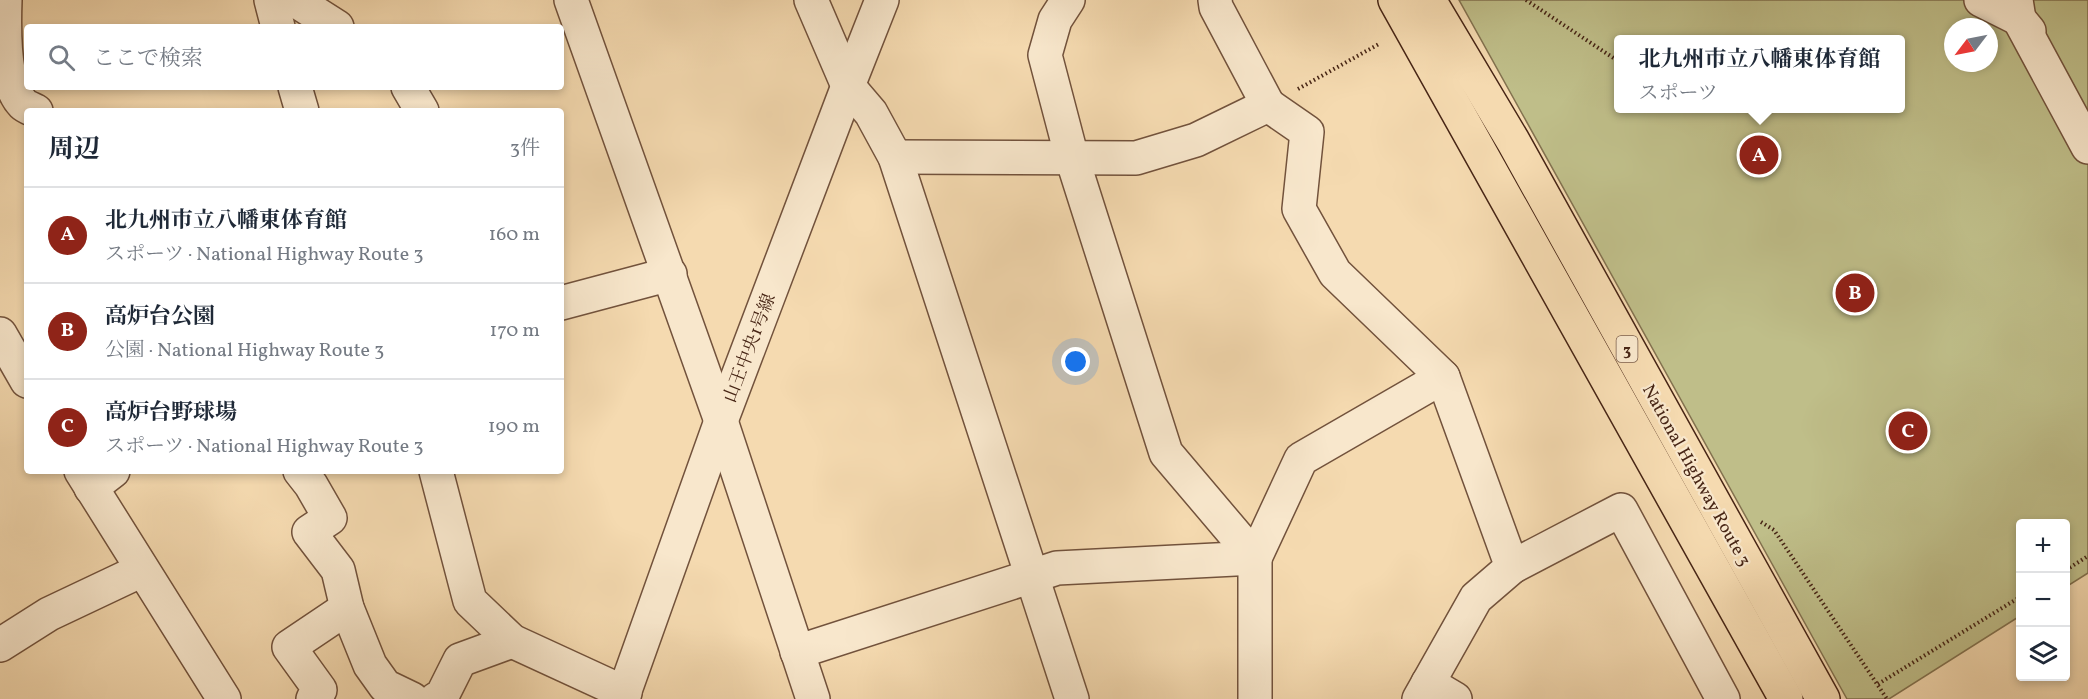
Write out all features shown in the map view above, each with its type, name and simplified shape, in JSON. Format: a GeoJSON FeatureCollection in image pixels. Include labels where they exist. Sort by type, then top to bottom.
{"type":"FeatureCollection","features":[{"type":"Feature","properties":{"kind":"highway","name":"National Highway Route 3"},"geometry":{"type":"LineString","coordinates":[[1395,0],[1786,699]]}},
{"type":"Feature","properties":{"kind":"highway","name":"National Highway Route 3"},"geometry":{"type":"LineString","coordinates":[[1429,0],[1513,141],[1822,699]]}},
{"type":"Feature","properties":{"kind":"street"},"geometry":{"type":"LineString","coordinates":[[5,0],[4,37],[11,81],[23,104],[30,108]]}},
{"type":"Feature","properties":{"kind":"street"},"geometry":{"type":"LineString","coordinates":[[271,0],[277,24]]}},
{"type":"Feature","properties":{"kind":"street"},"geometry":{"type":"LineString","coordinates":[[296,0],[332,24]]}},
{"type":"Feature","properties":{"kind":"street"},"geometry":{"type":"LineString","coordinates":[[571,0],[721,421],[813,699]]}},
{"type":"Feature","properties":{"kind":"street"},"geometry":{"type":"LineString","coordinates":[[811,0],[848,86],[871,112],[895,158],[1072,699]]}},
{"type":"Feature","properties":{"kind":"street","name":"山王中央1号線"},"geometry":{"type":"LineString","coordinates":[[624,696],[721,421],[882,0]]}},
{"type":"Feature","properties":{"kind":"street"},"geometry":{"type":"LineString","coordinates":[[1068,0],[1055,21],[1045,55],[1072,158],[1166,453],[1255,558]]}},
{"type":"Feature","properties":{"kind":"street"},"geometry":{"type":"LineString","coordinates":[[1215,0],[1216,7],[1268,105],[1307,132],[1299,209],[1335,273],[1443,377],[1512,567]]}},
{"type":"Feature","properties":{"kind":"street"},"geometry":{"type":"LineString","coordinates":[[1981,0],[2017,10],[2088,99]]}},
{"type":"Feature","properties":{"kind":"street"},"geometry":{"type":"LineString","coordinates":[[2017,10],[2088,147]]}},
{"type":"Feature","properties":{"kind":"street"},"geometry":{"type":"LineString","coordinates":[[296,90],[301,108]]}},
{"type":"Feature","properties":{"kind":"street"},"geometry":{"type":"LineString","coordinates":[[410,90],[420,108]]}},
{"type":"Feature","properties":{"kind":"street"},"geometry":{"type":"LineString","coordinates":[[895,158],[1136,158],[1196,140],[1268,105]]}},
{"type":"Feature","properties":{"kind":"street"},"geometry":{"type":"LineString","coordinates":[[564,302],[670,274]]}},
{"type":"Feature","properties":{"kind":"street"},"geometry":{"type":"LineString","coordinates":[[0,334],[16,379]]}},
{"type":"Feature","properties":{"kind":"street"},"geometry":{"type":"LineString","coordinates":[[1255,699],[1255,558],[1301,459],[1443,377]]}},
{"type":"Feature","properties":{"kind":"street"},"geometry":{"type":"LineString","coordinates":[[302,474],[330,518],[309,532],[338,570],[347,608],[370,665],[385,686],[412,699]]}},
{"type":"Feature","properties":{"kind":"street"},"geometry":{"type":"LineString","coordinates":[[437,474],[470,601],[512,641],[624,696]]}},
{"type":"Feature","properties":{"kind":"street"},"geometry":{"type":"LineString","coordinates":[[95,477],[142,570],[224,699]]}},
{"type":"Feature","properties":{"kind":"street"},"geometry":{"type":"LineString","coordinates":[[1434,694],[1476,598],[1512,567],[1621,510],[1723,699]]}},
{"type":"Feature","properties":{"kind":"street"},"geometry":{"type":"LineString","coordinates":[[797,652],[1057,568],[1255,558]]}},
{"type":"Feature","properties":{"kind":"street"},"geometry":{"type":"LineString","coordinates":[[0,645],[48,614],[142,570]]}},
{"type":"Feature","properties":{"kind":"street"},"geometry":{"type":"LineString","coordinates":[[313,699],[320,690],[289,647],[347,608]]}},
{"type":"Feature","properties":{"kind":"street"},"geometry":{"type":"LineString","coordinates":[[436,699],[442,696],[460,660],[512,641]]}},
{"type":"Feature","properties":{"kind":"path"},"geometry":{"type":"LineString","coordinates":[[1526,0],[1614,58]]}},
{"type":"Feature","properties":{"kind":"path"},"geometry":{"type":"LineString","coordinates":[[1268,105],[1379,44]]}},
{"type":"Feature","properties":{"kind":"path"},"geometry":{"type":"LineString","coordinates":[[1755,517],[1774,530],[1887,699]]}},
{"type":"Feature","properties":{"kind":"path"},"geometry":{"type":"LineString","coordinates":[[2070,567],[2088,556]]}},
{"type":"Feature","properties":{"kind":"path"},"geometry":{"type":"LineString","coordinates":[[1878,684],[2016,599]]}},
{"type":"Feature","properties":{"kind":"shaded area"},"geometry":{"type":"Polygon","coordinates":[[[1459,0],[2088,0],[2088,573],[2070,584],[2070,519],[2016,519],[2016,619],[1889,699],[1847,699],[1459,0]]]}},
{"type":"Feature","properties":{"kind":"place","name":"北九州市立八幡東体育館"},"geometry":{"type":"Point","coordinates":[1759,155]}},
{"type":"Feature","properties":{"kind":"place","name":"高炉台公園"},"geometry":{"type":"Point","coordinates":[1855,293]}},
{"type":"Feature","properties":{"kind":"place","name":"高炉台野球場"},"geometry":{"type":"Point","coordinates":[1908,431]}}]}
